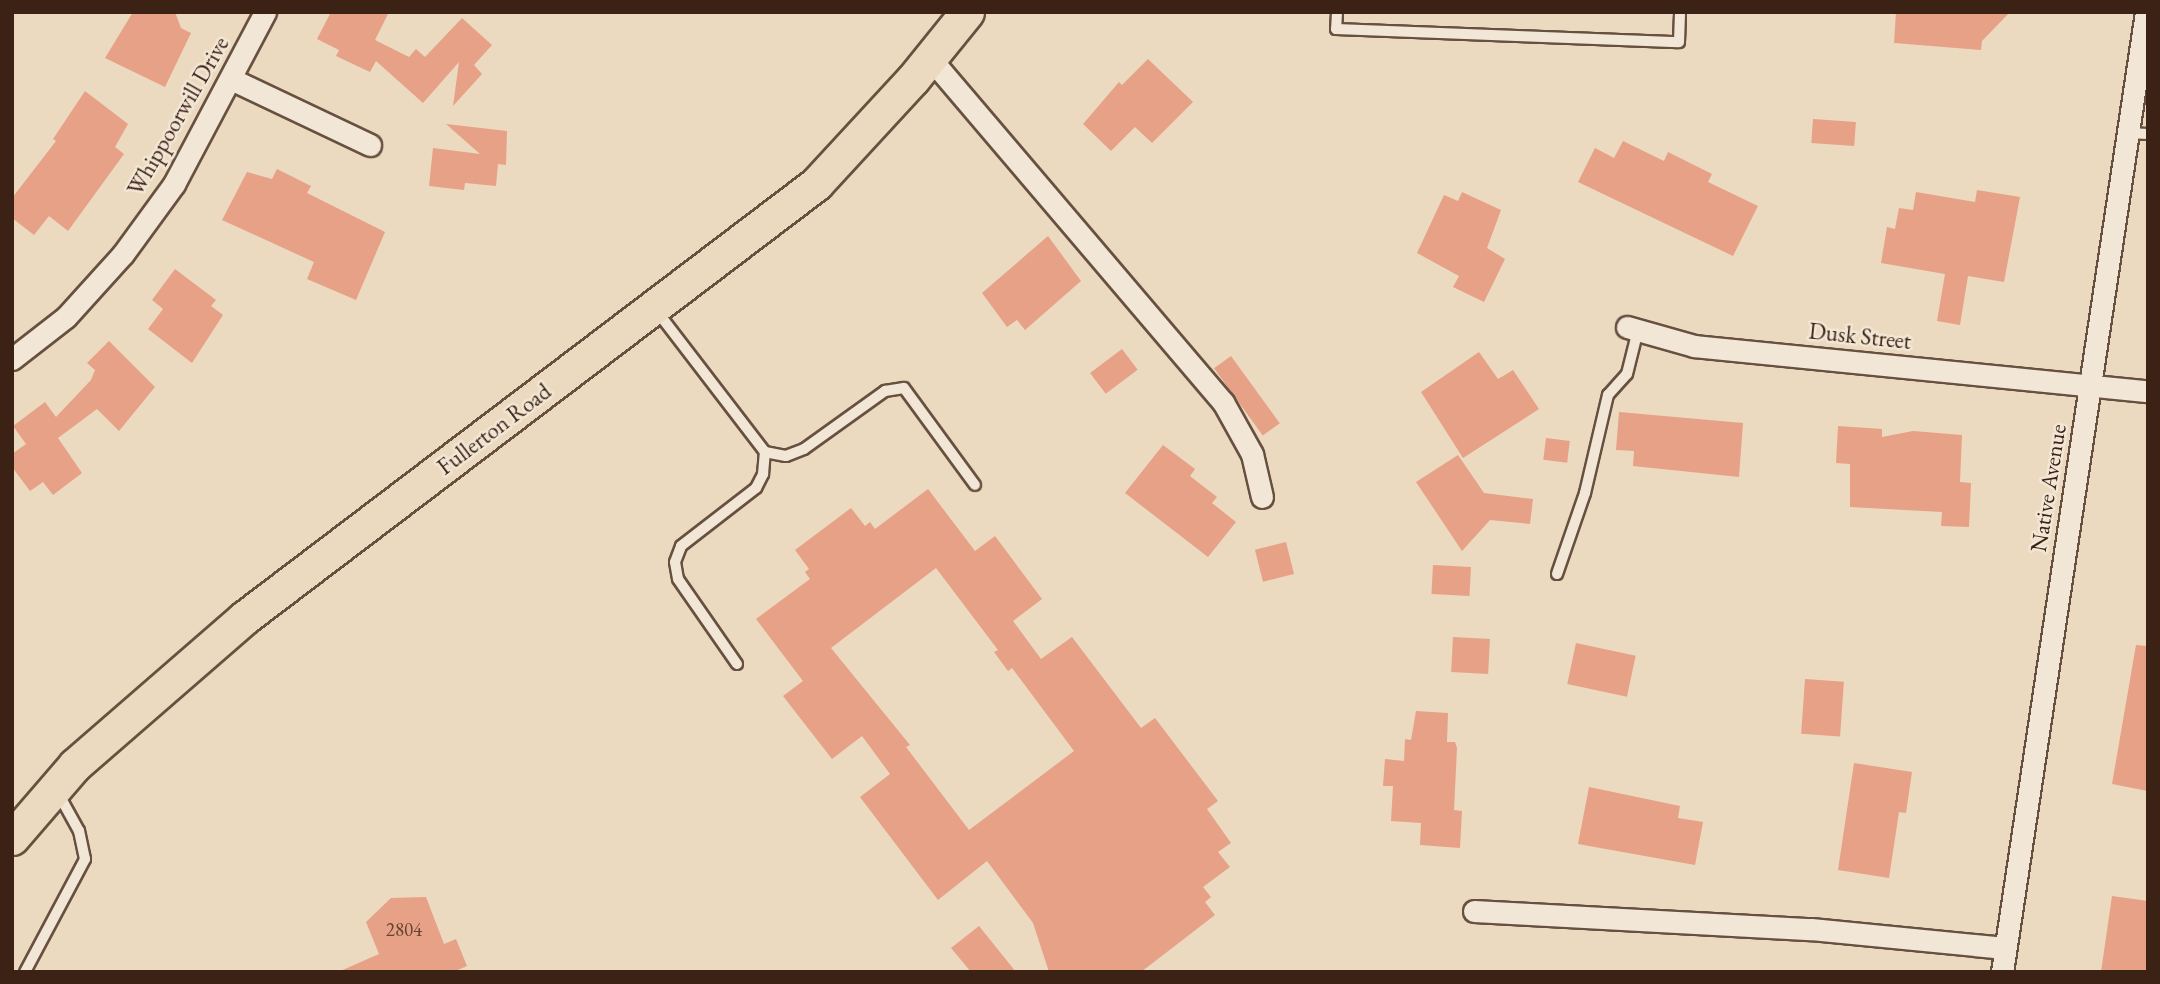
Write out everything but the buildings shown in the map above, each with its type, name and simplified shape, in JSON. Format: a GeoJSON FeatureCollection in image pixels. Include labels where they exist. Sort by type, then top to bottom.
{"type":"FeatureCollection","features":[{"type":"Feature","properties":{"kind":"main road","name":"Fullerton Road"},"geometry":{"type":"LineString","coordinates":[[12,838],[55,788],[127,716],[244,618],[816,184],[930,58],[967,12]]}},
{"type":"Feature","properties":{"kind":"street","name":"Whippoorwill Drive"},"geometry":{"type":"LineString","coordinates":[[12,359],[66,317],[123,254],[174,184],[265,12]]}},
{"type":"Feature","properties":{"kind":"street","name":"Native Avenue"},"geometry":{"type":"LineString","coordinates":[[2001,972],[2090,386],[2138,134],[2146,12]]}},
{"type":"Feature","properties":{"kind":"street"},"geometry":{"type":"LineString","coordinates":[[930,58],[1223,402],[1252,454],[1262,497]]}},
{"type":"Feature","properties":{"kind":"street"},"geometry":{"type":"LineString","coordinates":[[231,79],[370,145]]}},
{"type":"Feature","properties":{"kind":"street","name":"Dusk Street"},"geometry":{"type":"LineString","coordinates":[[1633,329],[1694,346],[2148,391]]}},
{"type":"Feature","properties":{"kind":"street"},"geometry":{"type":"LineString","coordinates":[[1474,912],[1811,929],[2005,948]]}},
{"type":"Feature","properties":{"kind":"lane"},"geometry":{"type":"LineString","coordinates":[[1337,12],[1336,29],[1679,42],[1680,12]]}},
{"type":"Feature","properties":{"kind":"lane"},"geometry":{"type":"LineString","coordinates":[[654,307],[765,452],[786,456],[804,449],[885,391],[904,388],[975,485]]}},
{"type":"Feature","properties":{"kind":"lane"},"geometry":{"type":"LineString","coordinates":[[1557,574],[1586,493],[1608,395],[1627,374],[1633,329]]}},
{"type":"Feature","properties":{"kind":"lane"},"geometry":{"type":"LineString","coordinates":[[737,664],[678,579],[675,562],[681,546],[756,488],[763,474],[765,452]]}},
{"type":"Feature","properties":{"kind":"lane"},"geometry":{"type":"LineString","coordinates":[[25,972],[85,859],[79,831],[55,788]]}}]}
